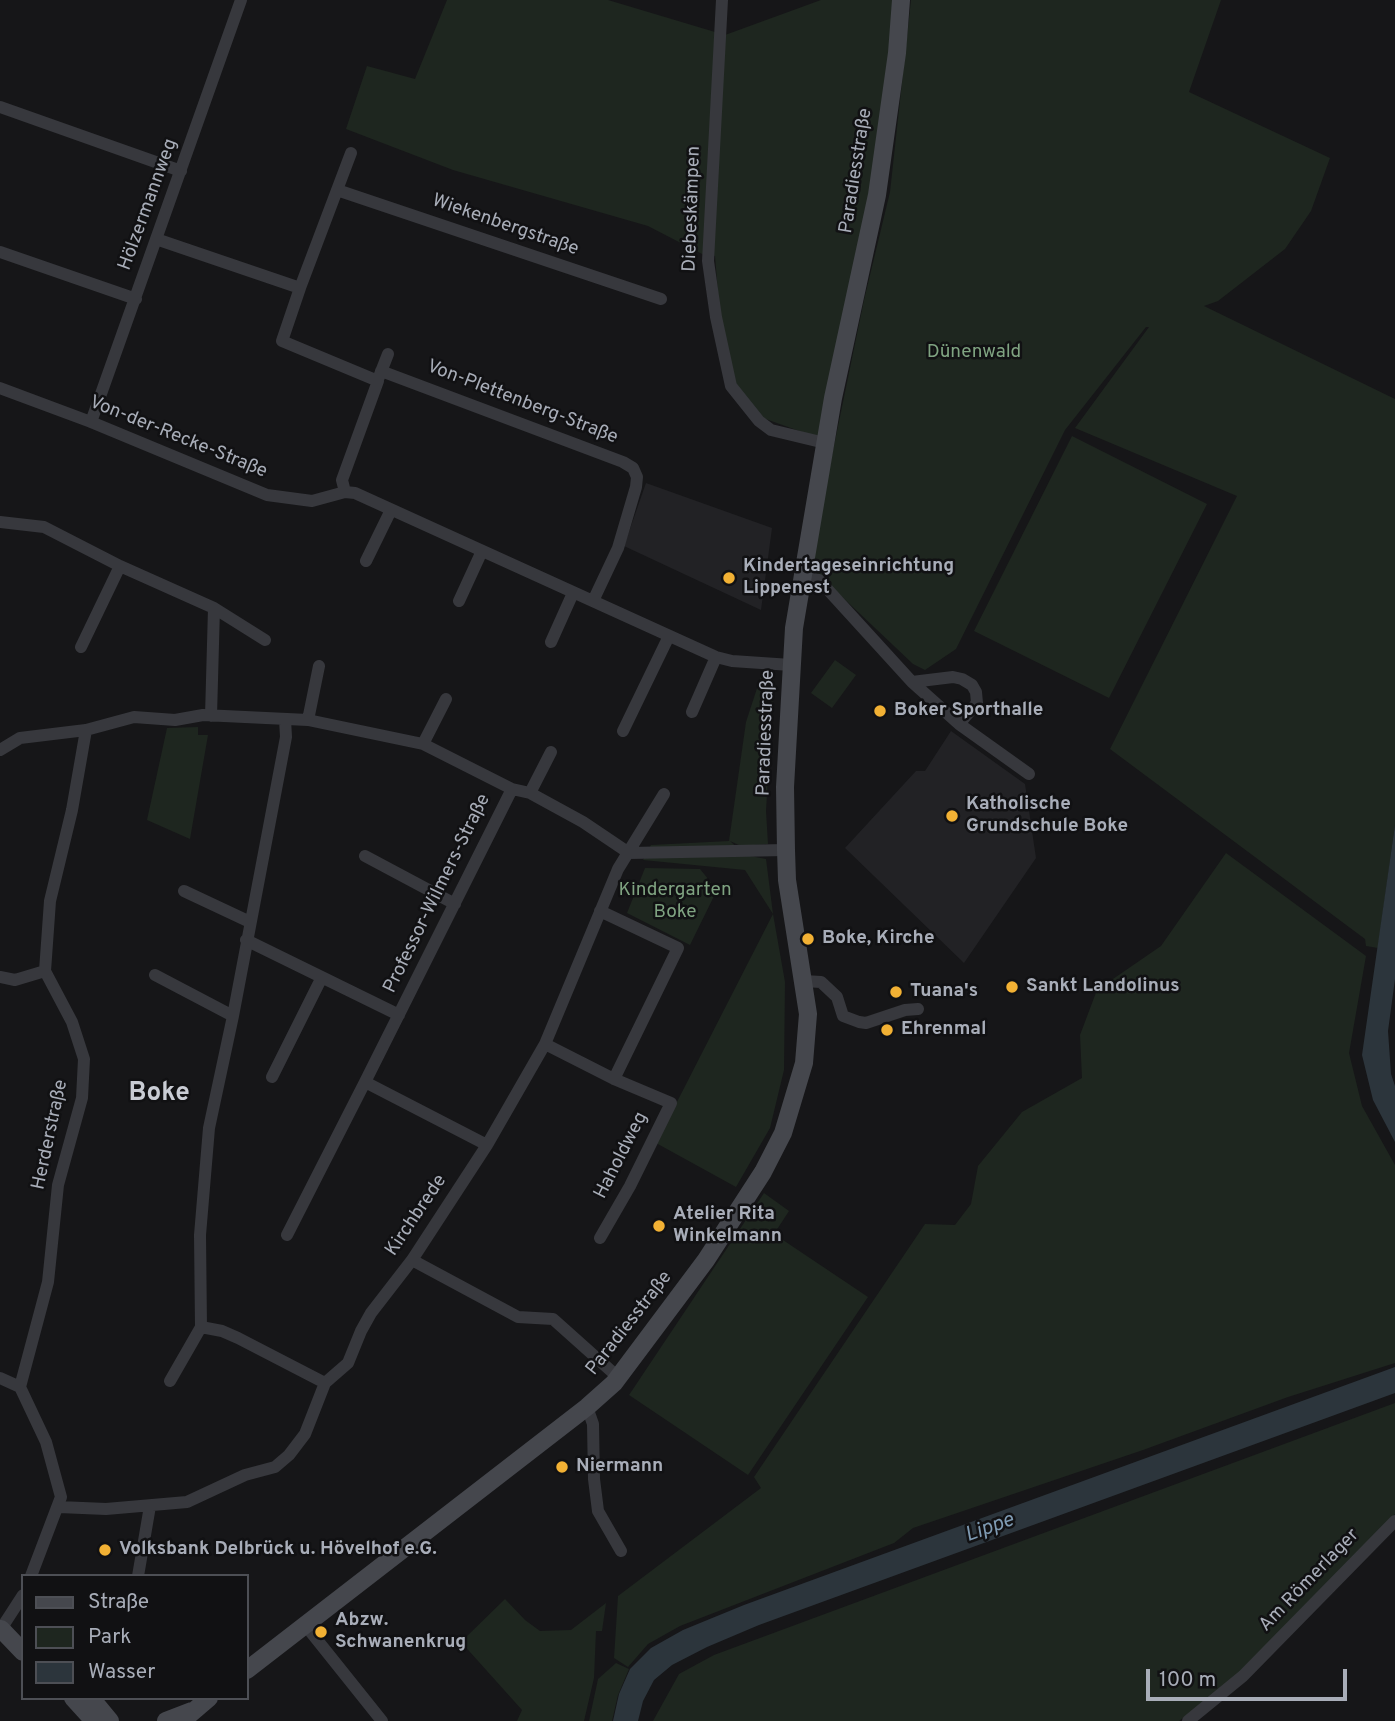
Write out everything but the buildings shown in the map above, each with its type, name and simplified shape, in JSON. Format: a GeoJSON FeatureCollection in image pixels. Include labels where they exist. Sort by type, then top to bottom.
{"type":"FeatureCollection","features":[{"type":"Feature","properties":{"kind":"main road","name":"Paradiesstraße"},"geometry":{"type":"LineString","coordinates":[[248,1669],[587,1407],[619,1378],[706,1260],[776,1147],[794,1101],[804,1063],[808,1014],[787,880],[785,787],[791,665],[802,577],[825,443],[877,195],[897,53],[901,0]]}},
{"type":"Feature","properties":{"kind":"main road"},"geometry":{"type":"LineString","coordinates":[[1,1628],[21,1639]]}},
{"type":"Feature","properties":{"kind":"main road"},"geometry":{"type":"LineString","coordinates":[[1,1628],[21,1650]]}},
{"type":"Feature","properties":{"kind":"main road"},"geometry":{"type":"LineString","coordinates":[[75,1700],[94,1721]]}},
{"type":"Feature","properties":{"kind":"main road"},"geometry":{"type":"LineString","coordinates":[[93,1700],[110,1721]]}},
{"type":"Feature","properties":{"kind":"main road"},"geometry":{"type":"LineString","coordinates":[[166,1721],[188,1716],[207,1700]]}},
{"type":"Feature","properties":{"kind":"street","name":"Hölzermannweg"},"geometry":{"type":"LineString","coordinates":[[91,422],[240,0]]}},
{"type":"Feature","properties":{"kind":"street","name":"Diebeskämpen"},"geometry":{"type":"LineString","coordinates":[[723,0],[708,261],[716,317],[732,386],[759,421],[771,430],[825,443]]}},
{"type":"Feature","properties":{"kind":"street"},"geometry":{"type":"LineString","coordinates":[[0,107],[181,172]]}},
{"type":"Feature","properties":{"kind":"street"},"geometry":{"type":"LineString","coordinates":[[351,153],[282,341],[379,376]]}},
{"type":"Feature","properties":{"kind":"street","name":"Wiekenbergstraße"},"geometry":{"type":"LineString","coordinates":[[337,190],[661,299]]}},
{"type":"Feature","properties":{"kind":"street"},"geometry":{"type":"LineString","coordinates":[[156,239],[300,288]]}},
{"type":"Feature","properties":{"kind":"street"},"geometry":{"type":"LineString","coordinates":[[0,252],[136,299]]}},
{"type":"Feature","properties":{"kind":"street"},"geometry":{"type":"LineString","coordinates":[[387,354],[342,480],[345,492],[355,493],[716,657],[732,661],[791,665]]}},
{"type":"Feature","properties":{"kind":"street","name":"Von-Plettenberg-Straße"},"geometry":{"type":"LineString","coordinates":[[379,376],[623,462],[632,468],[637,477],[636,487],[618,548],[593,601]]}},
{"type":"Feature","properties":{"kind":"street","name":"Von-der-Recke-Straße"},"geometry":{"type":"LineString","coordinates":[[0,388],[91,422],[267,495],[312,501],[345,492]]}},
{"type":"Feature","properties":{"kind":"street"},"geometry":{"type":"LineString","coordinates":[[366,561],[391,510]]}},
{"type":"Feature","properties":{"kind":"street"},"geometry":{"type":"LineString","coordinates":[[0,522],[44,527],[120,566],[214,608],[265,640]]}},
{"type":"Feature","properties":{"kind":"street"},"geometry":{"type":"LineString","coordinates":[[459,601],[482,551]]}},
{"type":"Feature","properties":{"kind":"street"},"geometry":{"type":"LineString","coordinates":[[81,647],[120,566]]}},
{"type":"Feature","properties":{"kind":"street"},"geometry":{"type":"LineString","coordinates":[[802,577],[819,580],[912,682],[959,724],[1028,774]]}},
{"type":"Feature","properties":{"kind":"street"},"geometry":{"type":"LineString","coordinates":[[551,642],[573,593]]}},
{"type":"Feature","properties":{"kind":"street"},"geometry":{"type":"LineString","coordinates":[[211,716],[214,608]]}},
{"type":"Feature","properties":{"kind":"street"},"geometry":{"type":"LineString","coordinates":[[623,732],[669,636]]}},
{"type":"Feature","properties":{"kind":"street"},"geometry":{"type":"LineString","coordinates":[[692,712],[716,657]]}},
{"type":"Feature","properties":{"kind":"street"},"geometry":{"type":"LineString","coordinates":[[308,720],[319,666]]}},
{"type":"Feature","properties":{"kind":"street"},"geometry":{"type":"LineString","coordinates":[[912,682],[953,677],[972,685],[977,703],[959,724]]}},
{"type":"Feature","properties":{"kind":"street"},"geometry":{"type":"LineString","coordinates":[[423,744],[446,699]]}},
{"type":"Feature","properties":{"kind":"street"},"geometry":{"type":"LineString","coordinates":[[0,750],[20,738],[86,730],[134,717],[175,720],[203,715],[308,720],[423,744],[512,789],[530,793],[583,822],[629,853],[786,850]]}},
{"type":"Feature","properties":{"kind":"street"},"geometry":{"type":"LineString","coordinates":[[170,1381],[201,1327],[200,1235],[209,1128],[286,737],[285,719]]}},
{"type":"Feature","properties":{"kind":"street"},"geometry":{"type":"LineString","coordinates":[[0,977],[15,980],[45,971],[50,901],[72,810],[86,730]]}},
{"type":"Feature","properties":{"kind":"street"},"geometry":{"type":"LineString","coordinates":[[530,793],[551,752]]}},
{"type":"Feature","properties":{"kind":"street","name":"Professor-Wilmers-Straße"},"geometry":{"type":"LineString","coordinates":[[287,1235],[512,789]]}},
{"type":"Feature","properties":{"kind":"street","name":"Kirchbrede"},"geometry":{"type":"LineString","coordinates":[[59,1507],[106,1509],[187,1502],[245,1475],[275,1467],[289,1455],[305,1434],[325,1383],[348,1363],[366,1321],[412,1260],[487,1145],[545,1044],[618,869],[664,794]]}},
{"type":"Feature","properties":{"kind":"street"},"geometry":{"type":"LineString","coordinates":[[365,856],[455,904]]}},
{"type":"Feature","properties":{"kind":"street"},"geometry":{"type":"LineString","coordinates":[[184,891],[250,922]]}},
{"type":"Feature","properties":{"kind":"street"},"geometry":{"type":"LineString","coordinates":[[600,911],[678,948],[614,1079]]}},
{"type":"Feature","properties":{"kind":"street","name":"Professor-Wilmers-Straße"},"geometry":{"type":"LineString","coordinates":[[246,940],[399,1015]]}},
{"type":"Feature","properties":{"kind":"street","name":"Herderstraße"},"geometry":{"type":"LineString","coordinates":[[20,1387],[48,1282],[58,1185],[82,1098],[84,1059],[72,1022],[45,971]]}},
{"type":"Feature","properties":{"kind":"street"},"geometry":{"type":"LineString","coordinates":[[155,975],[233,1016]]}},
{"type":"Feature","properties":{"kind":"street"},"geometry":{"type":"LineString","coordinates":[[272,1077],[323,977]]}},
{"type":"Feature","properties":{"kind":"street"},"geometry":{"type":"LineString","coordinates":[[804,981],[821,982],[836,997],[843,1016],[859,1022],[866,1023],[905,1010],[918,1009]]}},
{"type":"Feature","properties":{"kind":"street","name":"Haholdweg"},"geometry":{"type":"LineString","coordinates":[[545,1044],[614,1079],[671,1103],[630,1186],[600,1238]]}},
{"type":"Feature","properties":{"kind":"street"},"geometry":{"type":"LineString","coordinates":[[365,1082],[487,1145]]}},
{"type":"Feature","properties":{"kind":"street"},"geometry":{"type":"LineString","coordinates":[[412,1260],[518,1317],[553,1319],[619,1378]]}},
{"type":"Feature","properties":{"kind":"street"},"geometry":{"type":"LineString","coordinates":[[201,1327],[222,1331],[238,1338],[325,1383]]}},
{"type":"Feature","properties":{"kind":"street"},"geometry":{"type":"LineString","coordinates":[[0,1378],[20,1387],[46,1442],[61,1497],[32,1574]]}},
{"type":"Feature","properties":{"kind":"street"},"geometry":{"type":"LineString","coordinates":[[587,1407],[593,1424],[594,1479],[598,1511],[621,1551]]}},
{"type":"Feature","properties":{"kind":"street"},"geometry":{"type":"LineString","coordinates":[[138,1574],[150,1506]]}},
{"type":"Feature","properties":{"kind":"street","name":"Am Römerlager"},"geometry":{"type":"LineString","coordinates":[[1188,1721],[1243,1676],[1395,1521]]}},
{"type":"Feature","properties":{"kind":"street"},"geometry":{"type":"LineString","coordinates":[[1,1628],[21,1598]]}},
{"type":"Feature","properties":{"kind":"street"},"geometry":{"type":"LineString","coordinates":[[306,1626],[382,1721]]}},
{"type":"Feature","properties":{"kind":"shaded area","name":"Kindertageseinrichtung Lippenest"},"geometry":{"type":"Polygon","coordinates":[[[646,483],[772,528],[761,610],[624,546],[646,483]]]}},
{"type":"Feature","properties":{"kind":"shaded area","name":"Katholische Grundschule Boke"},"geometry":{"type":"Polygon","coordinates":[[[951,731],[1025,784],[1036,858],[964,963],[845,848],[916,771],[925,771],[951,731]]]}},
{"type":"Feature","properties":{"kind":"green space"},"geometry":{"type":"Polygon","coordinates":[[[447,0],[608,0],[725,35],[821,0],[896,0],[872,194],[819,438],[760,417],[736,384],[720,317],[715,256],[704,255],[648,226],[453,170],[346,129],[367,66],[415,79],[447,0]]]}},
{"type":"Feature","properties":{"kind":"green space","name":"Dünenwald"},"geometry":{"type":"Polygon","coordinates":[[[911,0],[1221,0],[1189,92],[1330,158],[1311,211],[1285,249],[1218,301],[1204,306],[1395,399],[1395,825],[1378,948],[1366,946],[1365,939],[1110,749],[1237,496],[1075,428],[1149,327],[1146,327],[1065,430],[956,649],[925,670],[913,664],[818,574],[808,572],[864,300],[890,192],[911,0]]]}},
{"type":"Feature","properties":{"kind":"green space"},"geometry":{"type":"Polygon","coordinates":[[[1072,436],[1207,504],[1109,698],[974,631],[1072,436]]]}},
{"type":"Feature","properties":{"kind":"green space"},"geometry":{"type":"Polygon","coordinates":[[[835,660],[856,675],[832,708],[811,693],[835,660]]]}},
{"type":"Feature","properties":{"kind":"green space"},"geometry":{"type":"Polygon","coordinates":[[[762,673],[774,675],[766,811],[768,844],[741,846],[730,841],[745,855],[766,859],[773,914],[745,870],[643,860],[651,845],[729,841],[746,722],[762,673]]]}},
{"type":"Feature","properties":{"kind":"green space"},"geometry":{"type":"Polygon","coordinates":[[[198,727],[198,735],[208,735],[190,839],[147,820],[167,728],[198,727]]]}},
{"type":"Feature","properties":{"kind":"green space"},"geometry":{"type":"Polygon","coordinates":[[[1226,853],[1366,956],[1349,1053],[1362,1106],[1395,1165],[1395,1363],[1288,1397],[1143,1450],[913,1528],[894,1543],[680,1626],[648,1644],[628,1667],[614,1658],[618,1596],[761,1488],[754,1477],[925,1224],[955,1225],[971,1204],[978,1166],[1022,1112],[1082,1078],[1080,1035],[1097,990],[1161,946],[1226,853]]]}},
{"type":"Feature","properties":{"kind":"green space","name":"Kindergarten Boke"},"geometry":{"type":"Polygon","coordinates":[[[645,868],[700,869],[717,890],[690,945],[627,913],[645,868]]]}},
{"type":"Feature","properties":{"kind":"green space"},"geometry":{"type":"Polygon","coordinates":[[[773,914],[785,982],[784,1070],[770,1128],[736,1187],[656,1143],[773,914]]]}},
{"type":"Feature","properties":{"kind":"green space"},"geometry":{"type":"Polygon","coordinates":[[[764,1193],[789,1211],[774,1234],[868,1297],[748,1475],[629,1395],[764,1193]]]}},
{"type":"Feature","properties":{"kind":"green space"},"geometry":{"type":"Polygon","coordinates":[[[1395,1403],[1395,1514],[1226,1686],[1179,1721],[653,1721],[679,1674],[714,1655],[1395,1403]]]}},
{"type":"Feature","properties":{"kind":"green space"},"geometry":{"type":"Polygon","coordinates":[[[505,1599],[540,1631],[571,1630],[606,1603],[602,1631],[596,1631],[594,1678],[584,1721],[517,1721],[522,1710],[461,1642],[505,1599]]]}},
{"type":"Feature","properties":{"kind":"green space"},"geometry":{"type":"Polygon","coordinates":[[[616,1663],[629,1669],[618,1695],[612,1721],[589,1721],[598,1679],[616,1663]]]}},
{"type":"Feature","properties":{"kind":"water"},"geometry":{"type":"Polygon","coordinates":[[[1395,825],[1395,979],[1388,1031],[1391,1074],[1395,1086],[1395,1142],[1373,1100],[1362,1055],[1395,825]]]}},
{"type":"Feature","properties":{"kind":"water","name":"Lippe"},"geometry":{"type":"Polygon","coordinates":[[[1395,1367],[1395,1393],[759,1625],[707,1647],[672,1665],[654,1680],[643,1701],[638,1721],[613,1721],[619,1694],[630,1669],[651,1648],[683,1630],[744,1605],[1395,1367]]]}},
{"type":"Feature","properties":{"kind":"place","name":"Kindertageseinrichtung Lippenest"},"geometry":{"type":"Point","coordinates":[729,578]}},
{"type":"Feature","properties":{"kind":"place","name":"Boker Sporthalle"},"geometry":{"type":"Point","coordinates":[880,711]}},
{"type":"Feature","properties":{"kind":"place","name":"Katholische Grundschule Boke"},"geometry":{"type":"Point","coordinates":[952,816]}},
{"type":"Feature","properties":{"kind":"place","name":"Boke, Kirche"},"geometry":{"type":"Point","coordinates":[808,939]}},
{"type":"Feature","properties":{"kind":"place","name":"Sankt Landolinus"},"geometry":{"type":"Point","coordinates":[1012,987]}},
{"type":"Feature","properties":{"kind":"place","name":"Tuana's"},"geometry":{"type":"Point","coordinates":[896,992]}},
{"type":"Feature","properties":{"kind":"place","name":"Ehrenmal"},"geometry":{"type":"Point","coordinates":[887,1030]}},
{"type":"Feature","properties":{"kind":"place","name":"Atelier Rita Winkelmann"},"geometry":{"type":"Point","coordinates":[659,1226]}},
{"type":"Feature","properties":{"kind":"place","name":"Niermann"},"geometry":{"type":"Point","coordinates":[562,1467]}},
{"type":"Feature","properties":{"kind":"place","name":"Volksbank Delbrück u. Hövelhof e.G."},"geometry":{"type":"Point","coordinates":[105,1550]}},
{"type":"Feature","properties":{"kind":"place","name":"Abzw. Schwanenkrug"},"geometry":{"type":"Point","coordinates":[321,1632]}},
{"type":"Feature","properties":{"kind":"district","name":"Boke"},"geometry":{"type":"Point","coordinates":[159,1095]}}]}
